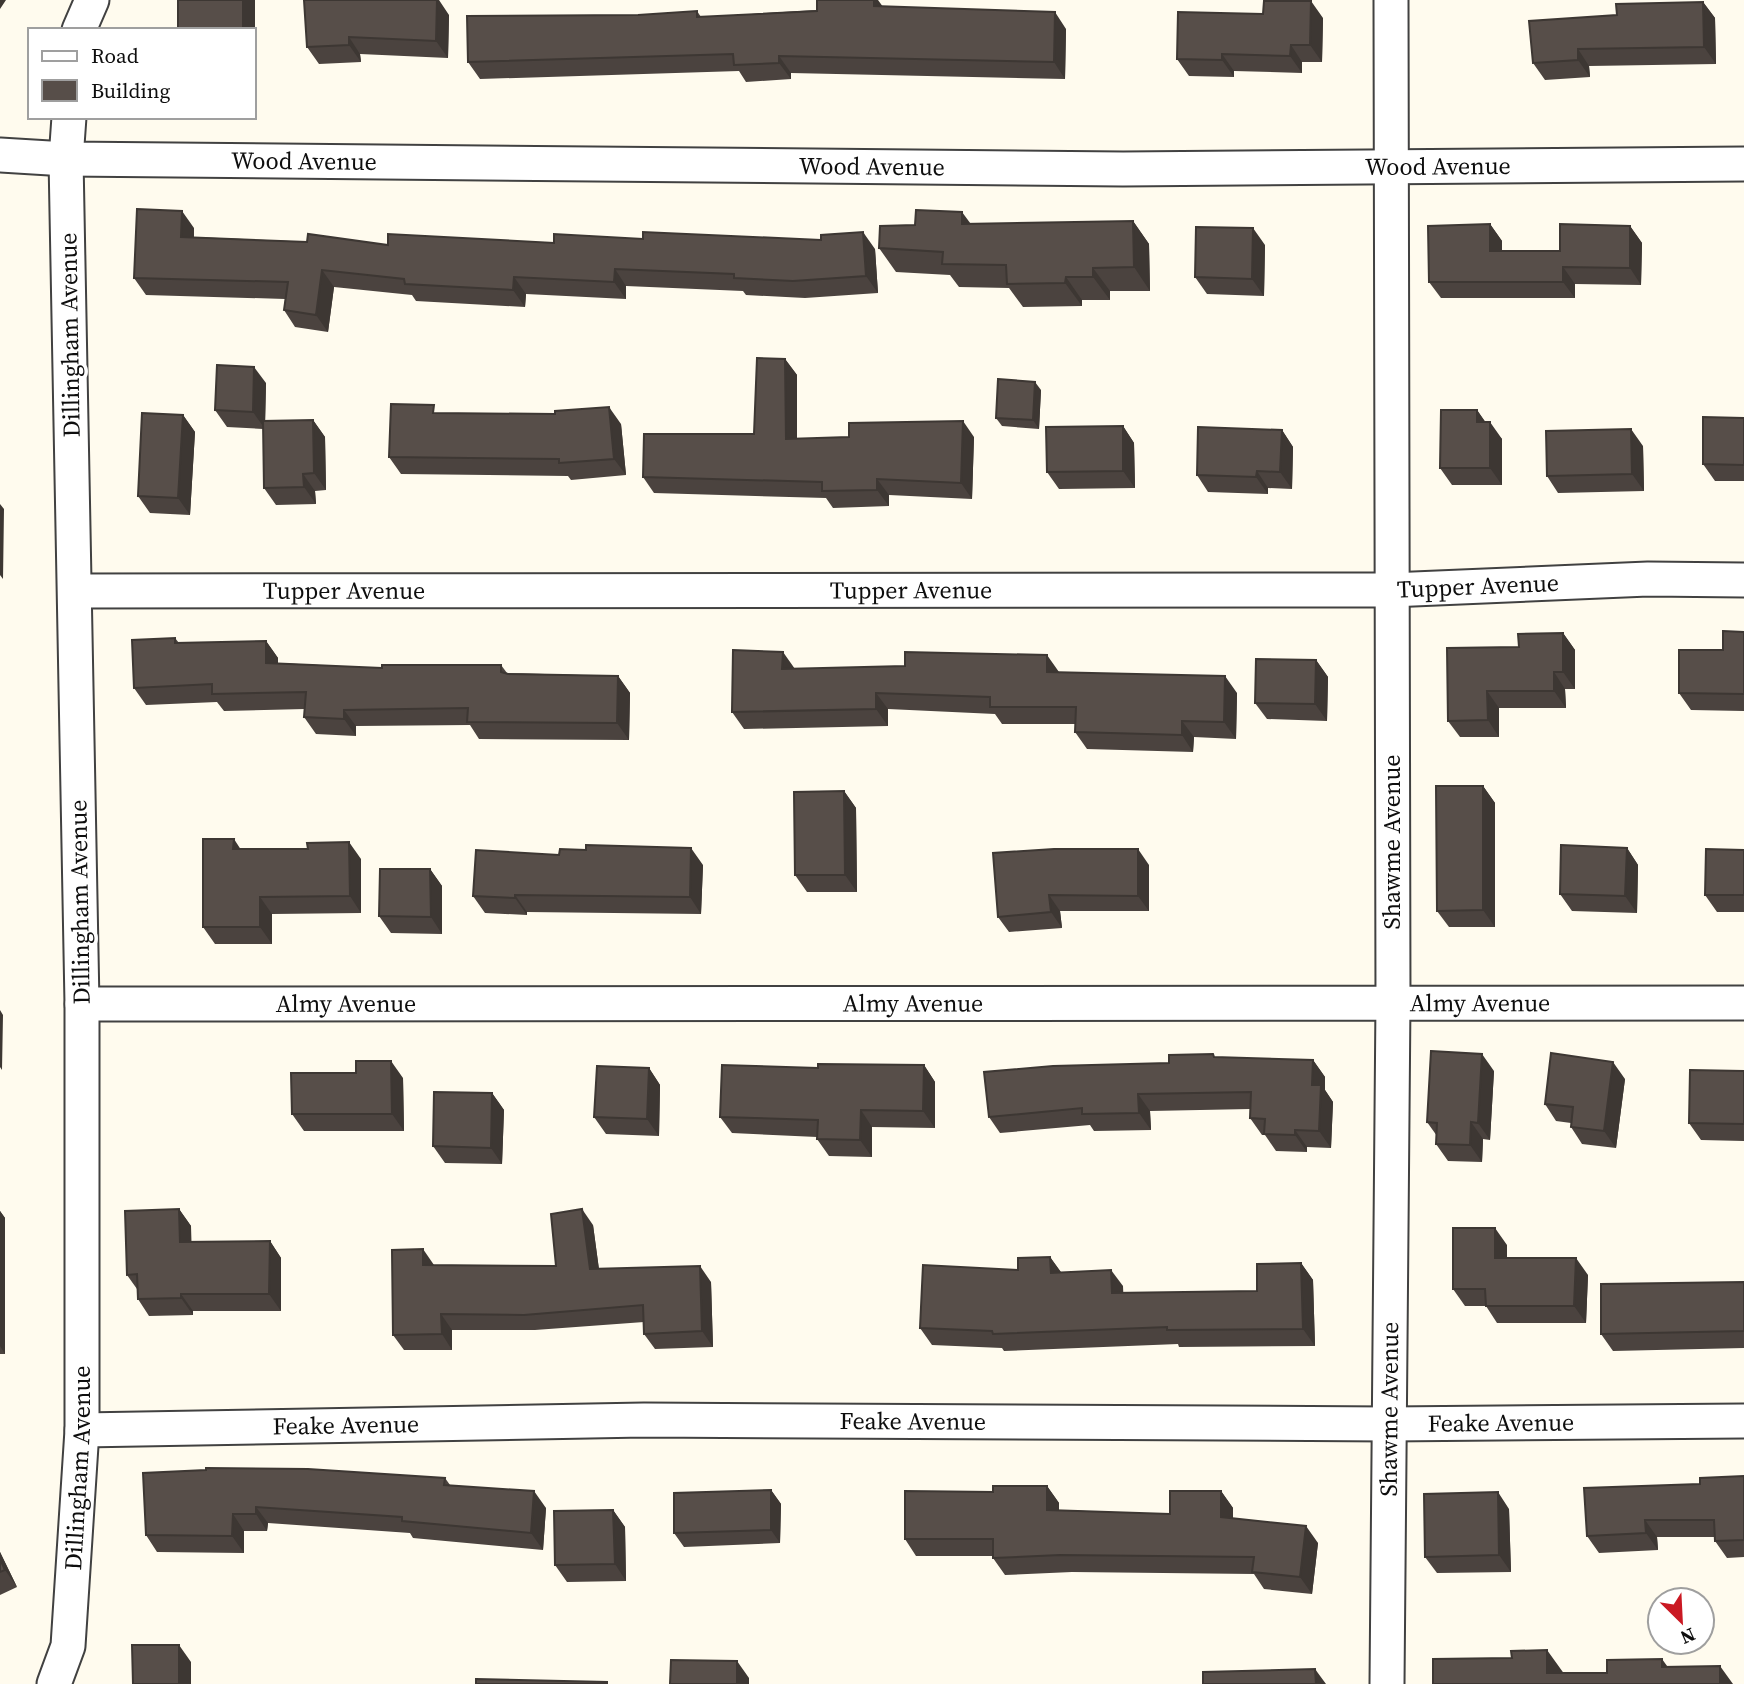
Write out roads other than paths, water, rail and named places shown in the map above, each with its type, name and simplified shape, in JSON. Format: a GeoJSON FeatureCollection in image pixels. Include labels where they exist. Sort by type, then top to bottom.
{"type":"FeatureCollection","features":[{"type":"Feature","properties":{"kind":"street"},"geometry":{"type":"LineString","coordinates":[[80,28],[92,0]]}},
{"type":"Feature","properties":{"kind":"street","name":"Shawme Avenue"},"geometry":{"type":"LineString","coordinates":[[1387,1684],[1393,1001],[1390,590],[1391,0]]}},
{"type":"Feature","properties":{"kind":"street","name":"Dillingham Avenue"},"geometry":{"type":"LineString","coordinates":[[54,1684],[68,1646],[82,1430],[82,1003],[66,159],[69,119]]}},
{"type":"Feature","properties":{"kind":"street","name":"Wood Avenue"},"geometry":{"type":"LineString","coordinates":[[0,155],[66,159],[1109,169],[1744,164]]}},
{"type":"Feature","properties":{"kind":"street","name":"Tupper Avenue"},"geometry":{"type":"LineString","coordinates":[[76,591],[1390,590],[1648,579],[1744,580]]}},
{"type":"Feature","properties":{"kind":"street","name":"Almy Avenue"},"geometry":{"type":"LineString","coordinates":[[82,1003],[1744,1003]]}},
{"type":"Feature","properties":{"kind":"street","name":"Feake Avenue"},"geometry":{"type":"LineString","coordinates":[[82,1430],[644,1420],[1389,1424],[1744,1421]]}}]}
